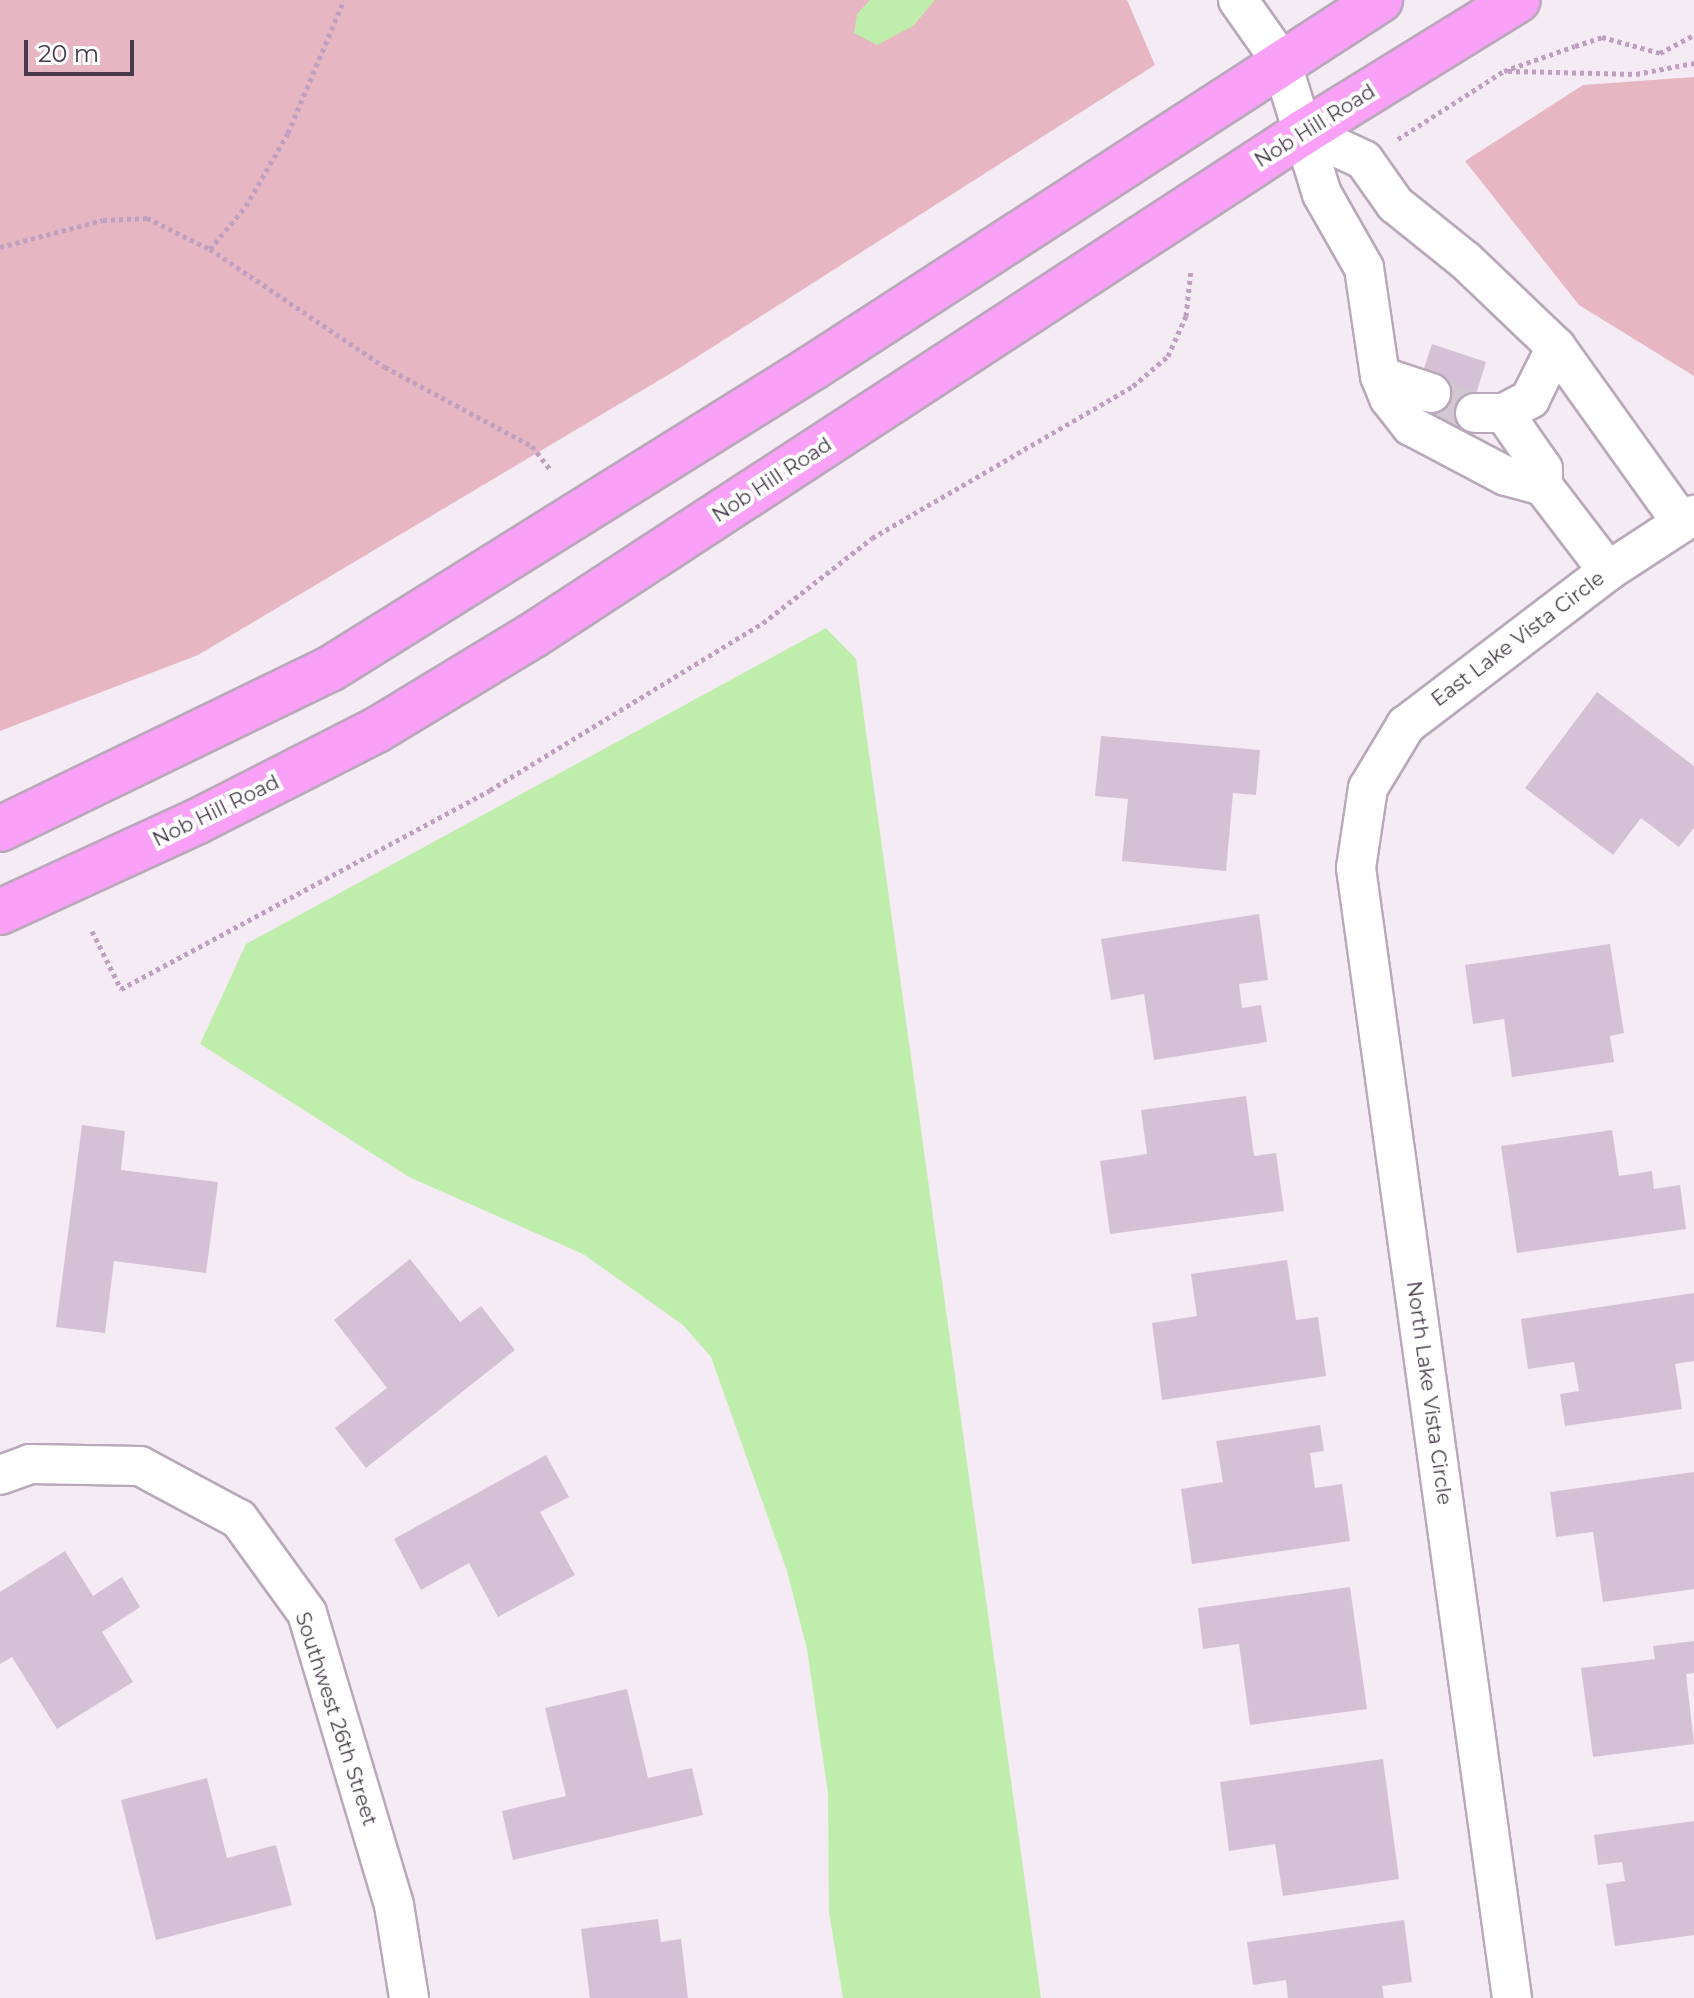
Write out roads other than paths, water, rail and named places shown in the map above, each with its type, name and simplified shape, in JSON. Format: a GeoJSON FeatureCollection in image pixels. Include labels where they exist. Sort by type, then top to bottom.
{"type":"FeatureCollection","features":[{"type":"Feature","properties":{"kind":"main road"},"geometry":{"type":"LineString","coordinates":[[0,829],[330,669],[812,368],[1281,61],[1380,0]]}},
{"type":"Feature","properties":{"kind":"main road","name":"Nob Hill Road"},"geometry":{"type":"LineString","coordinates":[[0,912],[198,821],[375,731],[545,628],[1304,132],[1518,0]]}},
{"type":"Feature","properties":{"kind":"street"},"geometry":{"type":"LineString","coordinates":[[1238,0],[1281,61],[1322,194],[1364,268],[1380,376],[1411,426],[1506,476],[1543,486]]}},
{"type":"Feature","properties":{"kind":"street"},"geometry":{"type":"LineString","coordinates":[[1304,132],[1364,160],[1395,204],[1466,261],[1556,347],[1688,519]]}},
{"type":"Feature","properties":{"kind":"street"},"geometry":{"type":"LineString","coordinates":[[1556,347],[1530,399],[1490,413],[1543,469],[1543,486],[1608,571]]}},
{"type":"Feature","properties":{"kind":"street"},"geometry":{"type":"LineString","coordinates":[[1380,376],[1431,393]]}},
{"type":"Feature","properties":{"kind":"street","name":"East Lake Vista Circle"},"geometry":{"type":"LineString","coordinates":[[1368,788],[1406,725],[1608,571],[1688,519]]}},
{"type":"Feature","properties":{"kind":"street","name":"North Lake Vista Circle"},"geometry":{"type":"LineString","coordinates":[[1368,788],[1356,868],[1512,1998]]}},
{"type":"Feature","properties":{"kind":"street","name":"Southwest 26th Street"},"geometry":{"type":"LineString","coordinates":[[0,1475],[30,1464],[140,1466],[239,1519],[307,1613],[394,1905],[409,1998]]}},
{"type":"Feature","properties":{"kind":"tunnel"},"geometry":{"type":"LineString","coordinates":[[1431,393],[1475,413]]}}]}
